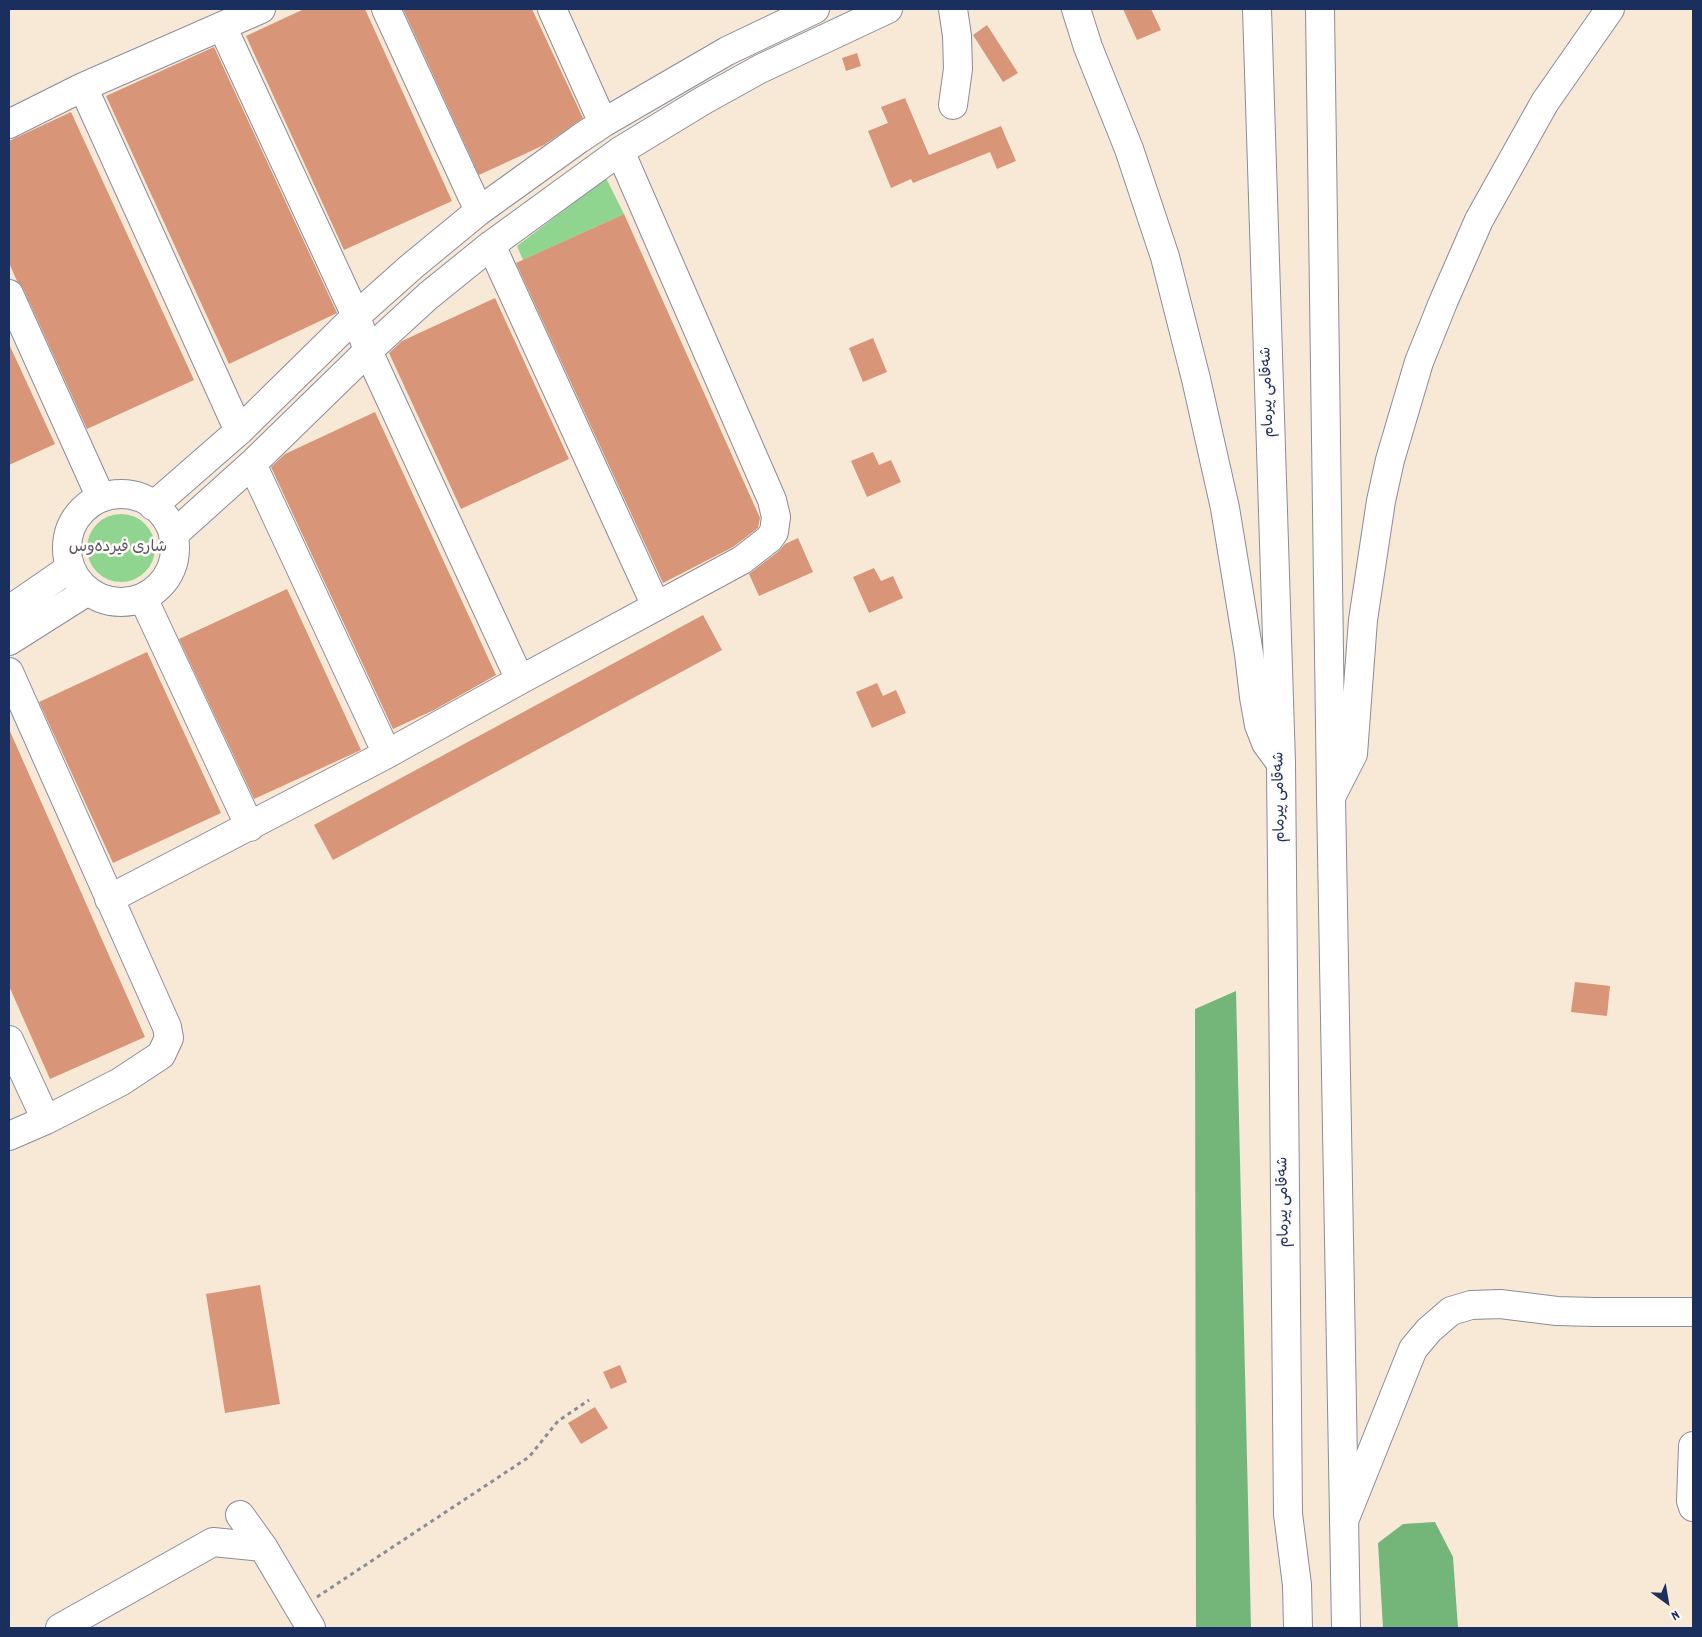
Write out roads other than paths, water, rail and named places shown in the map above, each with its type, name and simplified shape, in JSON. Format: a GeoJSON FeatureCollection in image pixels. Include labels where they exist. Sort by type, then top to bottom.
{"type":"FeatureCollection","features":[{"type":"Feature","properties":{"kind":"main road"},"geometry":{"type":"LineString","coordinates":[[9,124],[83,87],[261,9]]}},
{"type":"Feature","properties":{"kind":"main road"},"geometry":{"type":"LineString","coordinates":[[386,9],[478,211]]}},
{"type":"Feature","properties":{"kind":"main road"},"geometry":{"type":"LineString","coordinates":[[552,9],[603,123]]}},
{"type":"Feature","properties":{"kind":"main road"},"geometry":{"type":"LineString","coordinates":[[154,506],[239,431],[356,316],[478,211],[603,123],[727,51],[815,9]]}},
{"type":"Feature","properties":{"kind":"main road"},"geometry":{"type":"LineString","coordinates":[[173,535],[252,464],[368,351],[428,296],[491,245],[620,151],[704,100],[760,69],[888,9]]}},
{"type":"Feature","properties":{"kind":"main road"},"geometry":{"type":"LineString","coordinates":[[953,9],[957,36],[958,69],[953,105]]}},
{"type":"Feature","properties":{"kind":"main road"},"geometry":{"type":"LineString","coordinates":[[1064,9],[1088,47]]}},
{"type":"Feature","properties":{"kind":"main road"},"geometry":{"type":"LineString","coordinates":[[1076,9],[1088,47],[1128,149],[1165,257],[1196,379],[1225,508],[1259,725],[1266,743],[1281,763]]}},
{"type":"Feature","properties":{"kind":"main road","name":"شەقامی پیرمام"},"geometry":{"type":"LineString","coordinates":[[1257,9],[1281,763],[1288,1514],[1297,1585],[1298,1628]]}},
{"type":"Feature","properties":{"kind":"main road"},"geometry":{"type":"LineString","coordinates":[[1320,9],[1331,796],[1346,1628]]}},
{"type":"Feature","properties":{"kind":"main road"},"geometry":{"type":"LineString","coordinates":[[1331,796],[1353,754],[1363,620],[1381,501],[1390,460],[1420,362],[1444,300],[1479,220],[1545,102],[1610,9]]}},
{"type":"Feature","properties":{"kind":"main road"},"geometry":{"type":"LineString","coordinates":[[1595,32],[1615,9]]}},
{"type":"Feature","properties":{"kind":"main road"},"geometry":{"type":"LineString","coordinates":[[222,26],[356,316],[368,351],[520,680]]}},
{"type":"Feature","properties":{"kind":"main road"},"geometry":{"type":"LineString","coordinates":[[83,87],[239,431]]}},
{"type":"Feature","properties":{"kind":"main road"},"geometry":{"type":"LineString","coordinates":[[109,899],[387,754],[742,560],[769,540],[774,532],[776,517],[772,500],[620,151]]}},
{"type":"Feature","properties":{"kind":"main road"},"geometry":{"type":"LineString","coordinates":[[491,245],[656,606]]}},
{"type":"Feature","properties":{"kind":"main road"},"geometry":{"type":"LineString","coordinates":[[9,294],[101,498]]}},
{"type":"Feature","properties":{"kind":"main road"},"geometry":{"type":"LineString","coordinates":[[252,464],[387,754]]}},
{"type":"Feature","properties":{"kind":"main road"},"geometry":{"type":"LineString","coordinates":[[113,495],[130,495],[146,500],[154,506],[170,525],[175,542],[175,559],[169,575],[158,588],[143,598],[126,602],[107,601],[88,591],[77,581],[70,568],[67,546],[71,528],[81,512],[101,498],[113,495]]}},
{"type":"Feature","properties":{"kind":"main road"},"geometry":{"type":"LineString","coordinates":[[9,610],[70,568]]}},
{"type":"Feature","properties":{"kind":"main road"},"geometry":{"type":"LineString","coordinates":[[9,641],[88,591]]}},
{"type":"Feature","properties":{"kind":"main road"},"geometry":{"type":"LineString","coordinates":[[143,598],[250,827]]}},
{"type":"Feature","properties":{"kind":"main road"},"geometry":{"type":"LineString","coordinates":[[9,672],[167,1027],[170,1038],[161,1055],[120,1082],[46,1120],[9,1136]]}},
{"type":"Feature","properties":{"kind":"main road"},"geometry":{"type":"LineString","coordinates":[[9,1040],[46,1120]]}},
{"type":"Feature","properties":{"kind":"main road"},"geometry":{"type":"LineString","coordinates":[[1344,1521],[1413,1350],[1428,1330],[1451,1311],[1472,1305],[1500,1304],[1557,1311],[1693,1312]]}},
{"type":"Feature","properties":{"kind":"main road"},"geometry":{"type":"LineString","coordinates":[[1693,1446],[1691,1501],[1693,1506]]}},
{"type":"Feature","properties":{"kind":"main road"},"geometry":{"type":"LineString","coordinates":[[240,1514],[305,1618]]}},
{"type":"Feature","properties":{"kind":"main road"},"geometry":{"type":"LineString","coordinates":[[60,1628],[213,1542],[263,1548]]}},
{"type":"Feature","properties":{"kind":"district","name":"شاری فیردەوس"},"geometry":{"type":"Point","coordinates":[118,549]}}]}
